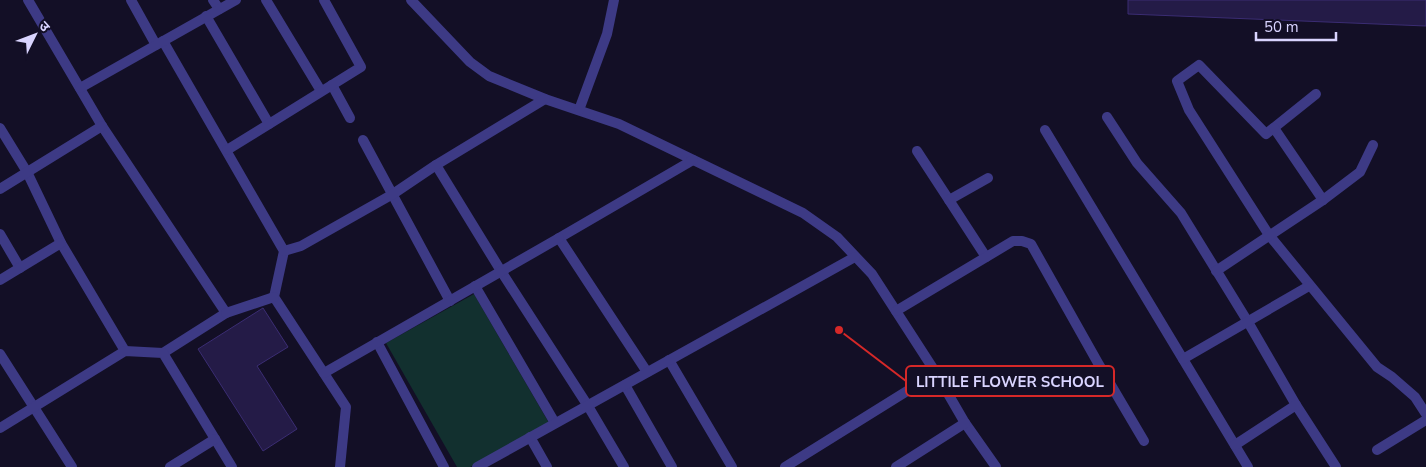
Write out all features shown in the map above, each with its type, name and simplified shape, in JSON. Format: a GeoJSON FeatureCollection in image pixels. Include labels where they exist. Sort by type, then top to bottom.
{"type":"FeatureCollection","features":[{"type":"Feature","properties":{"kind":"street"},"geometry":{"type":"LineString","coordinates":[[28,0],[102,126],[226,313]]}},
{"type":"Feature","properties":{"kind":"street"},"geometry":{"type":"LineString","coordinates":[[131,0],[227,150],[284,251],[274,297],[346,407],[340,467]]}},
{"type":"Feature","properties":{"kind":"street"},"geometry":{"type":"LineString","coordinates":[[80,88],[206,16],[216,5],[236,0]]}},
{"type":"Feature","properties":{"kind":"street"},"geometry":{"type":"LineString","coordinates":[[266,0],[321,91]]}},
{"type":"Feature","properties":{"kind":"street"},"geometry":{"type":"LineString","coordinates":[[227,150],[321,91],[362,68],[324,0]]}},
{"type":"Feature","properties":{"kind":"street"},"geometry":{"type":"LineString","coordinates":[[411,0],[470,62],[489,76],[545,99],[619,124],[803,213],[837,237],[872,274],[936,373],[965,423],[996,467]]}},
{"type":"Feature","properties":{"kind":"street"},"geometry":{"type":"LineString","coordinates":[[579,110],[607,34],[614,0]]}},
{"type":"Feature","properties":{"kind":"street"},"geometry":{"type":"LineString","coordinates":[[206,16],[269,124]]}},
{"type":"Feature","properties":{"kind":"street"},"geometry":{"type":"LineString","coordinates":[[1316,94],[1266,134],[1199,65],[1177,82],[1189,110],[1269,235],[1377,367],[1415,397],[1426,414]]}},
{"type":"Feature","properties":{"kind":"street"},"geometry":{"type":"LineString","coordinates":[[332,85],[350,118]]}},
{"type":"Feature","properties":{"kind":"street"},"geometry":{"type":"LineString","coordinates":[[284,251],[301,246],[393,194],[436,165],[545,99]]}},
{"type":"Feature","properties":{"kind":"street"},"geometry":{"type":"LineString","coordinates":[[1108,117],[1137,163],[1181,213],[1296,405],[1336,467]]}},
{"type":"Feature","properties":{"kind":"street"},"geometry":{"type":"LineString","coordinates":[[0,189],[102,126]]}},
{"type":"Feature","properties":{"kind":"street"},"geometry":{"type":"LineString","coordinates":[[0,128],[27,172],[61,242],[125,351]]}},
{"type":"Feature","properties":{"kind":"street"},"geometry":{"type":"LineString","coordinates":[[1274,128],[1323,200]]}},
{"type":"Feature","properties":{"kind":"street"},"geometry":{"type":"LineString","coordinates":[[1045,130],[1248,467]]}},
{"type":"Feature","properties":{"kind":"street"},"geometry":{"type":"LineString","coordinates":[[362,140],[450,301]]}},
{"type":"Feature","properties":{"kind":"street"},"geometry":{"type":"LineString","coordinates":[[1216,271],[1323,200],[1360,172],[1373,146]]}},
{"type":"Feature","properties":{"kind":"street"},"geometry":{"type":"LineString","coordinates":[[917,151],[986,257]]}},
{"type":"Feature","properties":{"kind":"street"},"geometry":{"type":"LineString","coordinates":[[324,373],[693,160]]}},
{"type":"Feature","properties":{"kind":"street"},"geometry":{"type":"LineString","coordinates":[[436,165],[501,271],[588,406],[624,467]]}},
{"type":"Feature","properties":{"kind":"street"},"geometry":{"type":"LineString","coordinates":[[949,200],[988,178]]}},
{"type":"Feature","properties":{"kind":"street"},"geometry":{"type":"LineString","coordinates":[[0,234],[20,268]]}},
{"type":"Feature","properties":{"kind":"street"},"geometry":{"type":"LineString","coordinates":[[560,238],[647,372]]}},
{"type":"Feature","properties":{"kind":"street"},"geometry":{"type":"LineString","coordinates":[[896,311],[1014,241],[1031,244],[1144,442]]}},
{"type":"Feature","properties":{"kind":"street"},"geometry":{"type":"LineString","coordinates":[[0,280],[61,242]]}},
{"type":"Feature","properties":{"kind":"street"},"geometry":{"type":"LineString","coordinates":[[477,467],[855,257]]}},
{"type":"Feature","properties":{"kind":"street"},"geometry":{"type":"LineString","coordinates":[[475,286],[554,423]]}},
{"type":"Feature","properties":{"kind":"street"},"geometry":{"type":"LineString","coordinates":[[1183,359],[1309,286]]}},
{"type":"Feature","properties":{"kind":"street"},"geometry":{"type":"LineString","coordinates":[[0,428],[125,351],[163,353],[226,313],[274,297]]}},
{"type":"Feature","properties":{"kind":"street"},"geometry":{"type":"LineString","coordinates":[[377,342],[444,467]]}},
{"type":"Feature","properties":{"kind":"street"},"geometry":{"type":"LineString","coordinates":[[163,353],[232,467]]}},
{"type":"Feature","properties":{"kind":"street"},"geometry":{"type":"LineString","coordinates":[[0,354],[72,467]]}},
{"type":"Feature","properties":{"kind":"street"},"geometry":{"type":"LineString","coordinates":[[669,360],[728,466]]}},
{"type":"Feature","properties":{"kind":"street"},"geometry":{"type":"LineString","coordinates":[[785,467],[936,373]]}},
{"type":"Feature","properties":{"kind":"street"},"geometry":{"type":"LineString","coordinates":[[625,385],[672,467]]}},
{"type":"Feature","properties":{"kind":"street"},"geometry":{"type":"LineString","coordinates":[[1234,445],[1296,405]]}},
{"type":"Feature","properties":{"kind":"street"},"geometry":{"type":"LineString","coordinates":[[1377,450],[1426,420]]}},
{"type":"Feature","properties":{"kind":"street"},"geometry":{"type":"LineString","coordinates":[[896,467],[965,423]]}},
{"type":"Feature","properties":{"kind":"street"},"geometry":{"type":"LineString","coordinates":[[530,437],[547,467]]}},
{"type":"Feature","properties":{"kind":"street"},"geometry":{"type":"LineString","coordinates":[[170,467],[215,439]]}},
{"type":"Feature","properties":{"kind":"green space"},"geometry":{"type":"Polygon","coordinates":[[[474,294],[549,423],[470,467],[457,467],[386,343],[474,294]]]}},
{"type":"Feature","properties":{"kind":"building"},"geometry":{"type":"Polygon","coordinates":[[[1128,0],[1426,0],[1426,26],[1128,14],[1128,0]]]}},
{"type":"Feature","properties":{"kind":"building"},"geometry":{"type":"Polygon","coordinates":[[[263,308],[288,347],[257,366],[297,429],[263,451],[198,349],[263,308]]]}},
{"type":"Feature","properties":{"kind":"place","name":"LITTILE FLOWER SCHOOL"},"geometry":{"type":"Point","coordinates":[839,330]}}]}
